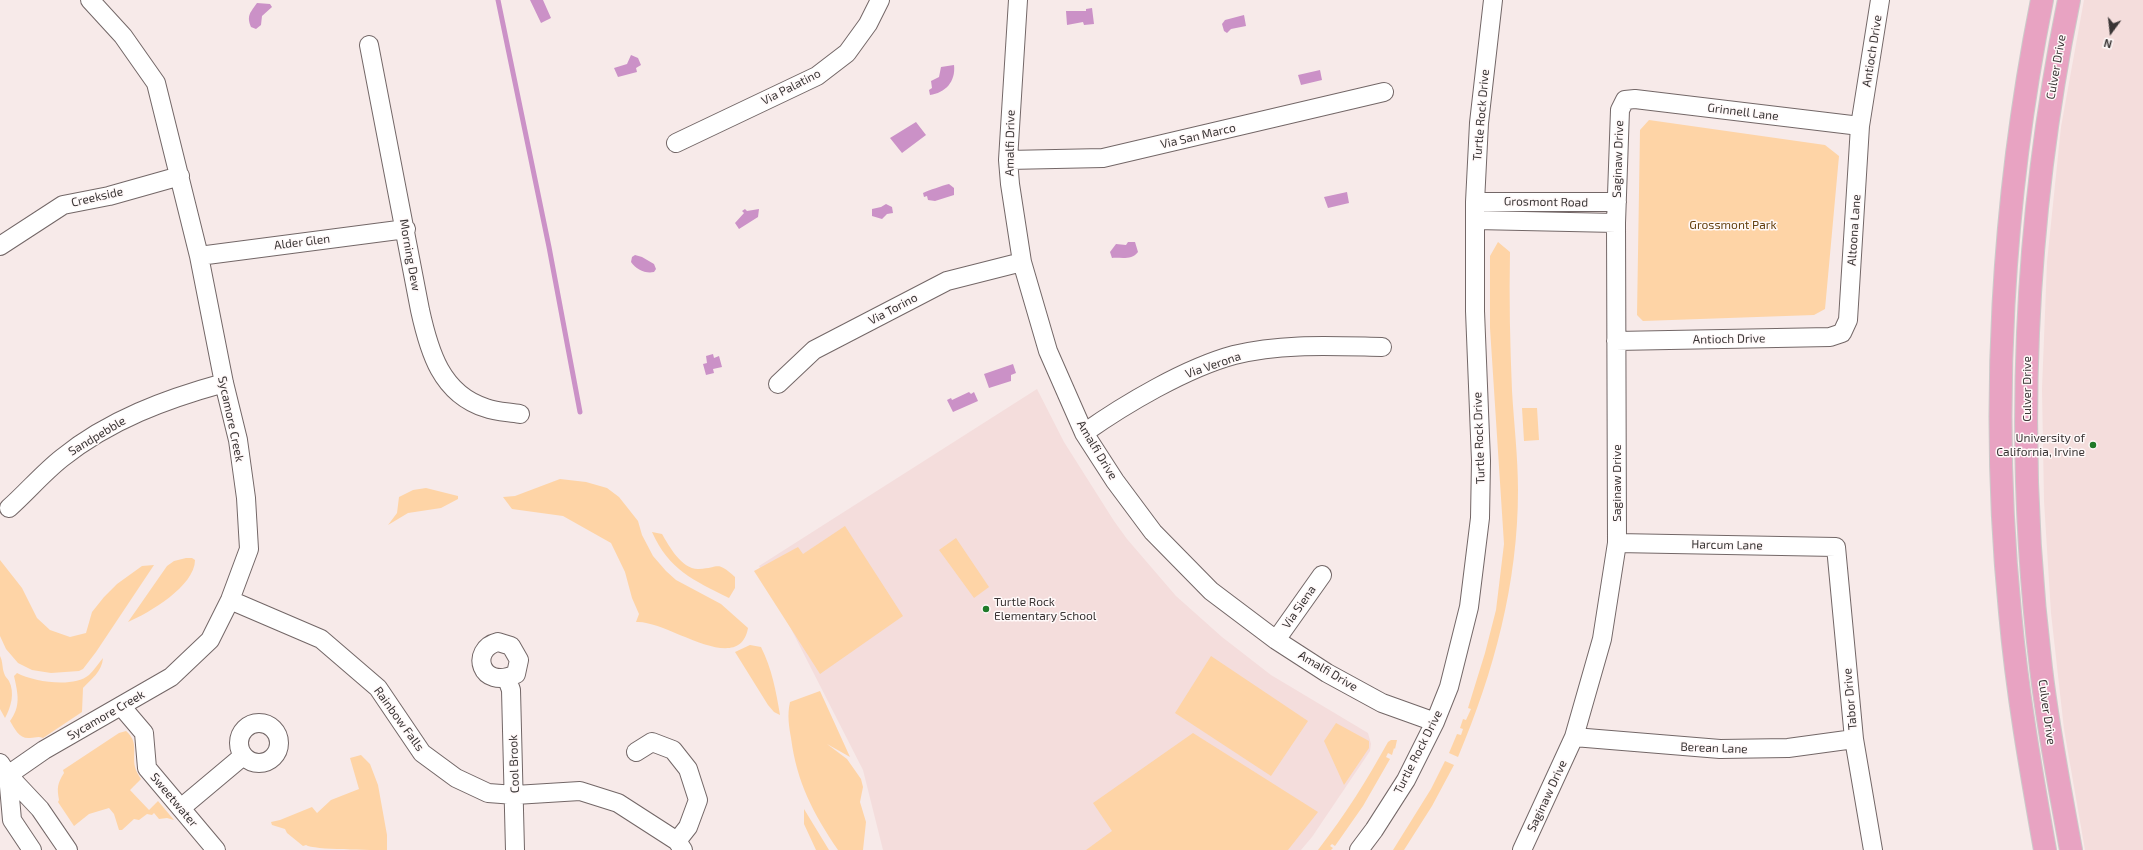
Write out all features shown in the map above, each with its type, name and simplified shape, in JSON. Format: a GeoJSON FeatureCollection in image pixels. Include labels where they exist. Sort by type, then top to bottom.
{"type":"FeatureCollection","features":[{"type":"Feature","properties":{"kind":"main road","name":"Culver Drive"},"geometry":{"type":"LineString","coordinates":[[2042,0],[2015,176],[2004,310],[2001,407],[2002,501],[2010,611],[2025,736],[2045,850]]}},
{"type":"Feature","properties":{"kind":"main road","name":"Culver Drive"},"geometry":{"type":"LineString","coordinates":[[2069,0],[2054,72],[2037,211],[2028,302],[2027,416],[2028,519],[2034,596],[2052,743],[2071,850]]}},
{"type":"Feature","properties":{"kind":"street","name":"Sycamore Creek"},"geometry":{"type":"LineString","coordinates":[[4,769],[44,750],[171,677],[210,640],[230,600],[249,549],[247,509],[238,440],[224,383],[199,256],[156,83],[122,36],[90,0]]}},
{"type":"Feature","properties":{"kind":"street","name":"Via Palatino"},"geometry":{"type":"LineString","coordinates":[[676,142],[817,76],[847,53],[868,24],[880,0]]}},
{"type":"Feature","properties":{"kind":"street","name":"Amalfi Drive"},"geometry":{"type":"LineString","coordinates":[[1018,0],[1008,160],[1010,184],[1022,262],[1048,351],[1084,433],[1115,481],[1153,532],[1211,591],[1276,640],[1327,673],[1382,703],[1435,722]]}},
{"type":"Feature","properties":{"kind":"street","name":"Turtle Rock Drive"},"geometry":{"type":"LineString","coordinates":[[1359,850],[1374,830],[1406,780],[1435,722],[1449,687],[1470,607],[1480,518],[1481,461],[1475,311],[1475,202],[1479,122],[1493,0]]}},
{"type":"Feature","properties":{"kind":"street","name":"Antioch Drive"},"geometry":{"type":"LineString","coordinates":[[1860,126],[1880,0]]}},
{"type":"Feature","properties":{"kind":"street","name":"Morning Dew"},"geometry":{"type":"LineString","coordinates":[[369,45],[425,333],[430,352],[438,367],[458,393],[470,402],[487,409],[520,414]]}},
{"type":"Feature","properties":{"kind":"street","name":"Via San Marco"},"geometry":{"type":"LineString","coordinates":[[1008,160],[1103,158],[1384,92]]}},
{"type":"Feature","properties":{"kind":"street","name":"Grinnell Lane"},"geometry":{"type":"LineString","coordinates":[[1625,100],[1635,99],[1860,126]]}},
{"type":"Feature","properties":{"kind":"street","name":"Saginaw Drive"},"geometry":{"type":"LineString","coordinates":[[1522,850],[1574,738],[1602,639],[1617,543],[1616,202],[1620,110],[1625,100]]}},
{"type":"Feature","properties":{"kind":"street","name":"Altoona Lane"},"geometry":{"type":"LineString","coordinates":[[1842,333],[1848,320],[1860,126]]}},
{"type":"Feature","properties":{"kind":"street","name":"Creekside"},"geometry":{"type":"LineString","coordinates":[[0,246],[63,205],[109,196],[180,176]]}},
{"type":"Feature","properties":{"kind":"street","name":"Grosmont Road"},"geometry":{"type":"LineString","coordinates":[[1475,202],[1616,202]]}},
{"type":"Feature","properties":{"kind":"street","name":"Grosmont Road"},"geometry":{"type":"LineString","coordinates":[[1476,220],[1616,223]]}},
{"type":"Feature","properties":{"kind":"street","name":"Alder Glen"},"geometry":{"type":"LineString","coordinates":[[199,256],[406,229]]}},
{"type":"Feature","properties":{"kind":"street","name":"Via Torino"},"geometry":{"type":"LineString","coordinates":[[778,384],[814,350],[947,281],[1022,262]]}},
{"type":"Feature","properties":{"kind":"street","name":"Antioch Drive"},"geometry":{"type":"LineString","coordinates":[[1616,341],[1830,337],[1842,333]]}},
{"type":"Feature","properties":{"kind":"street","name":"Via Verona"},"geometry":{"type":"LineString","coordinates":[[1084,433],[1114,412],[1183,375],[1234,355],[1275,348],[1382,347]]}},
{"type":"Feature","properties":{"kind":"street","name":"Sandpebble"},"geometry":{"type":"LineString","coordinates":[[9,508],[62,458],[112,424],[177,396],[224,383]]}},
{"type":"Feature","properties":{"kind":"street","name":"Harcum Lane"},"geometry":{"type":"LineString","coordinates":[[1617,543],[1836,547]]}},
{"type":"Feature","properties":{"kind":"street","name":"Tabor Drive"},"geometry":{"type":"LineString","coordinates":[[1836,547],[1854,739],[1873,850]]}},
{"type":"Feature","properties":{"kind":"street","name":"Via Siena"},"geometry":{"type":"LineString","coordinates":[[1276,640],[1322,575]]}},
{"type":"Feature","properties":{"kind":"street","name":"Rainbow Falls"},"geometry":{"type":"LineString","coordinates":[[230,600],[321,639],[378,688],[422,753],[456,778],[488,793],[515,795],[580,791],[618,803],[680,845]]}},
{"type":"Feature","properties":{"kind":"street","name":"Cool Brook"},"geometry":{"type":"LineString","coordinates":[[507,679],[511,690],[515,795],[515,850]]}},
{"type":"Feature","properties":{"kind":"street","name":"Sweetwater"},"geometry":{"type":"LineString","coordinates":[[121,706],[144,733],[147,768],[216,850]]}},
{"type":"Feature","properties":{"kind":"street","name":"Berean Lane"},"geometry":{"type":"LineString","coordinates":[[1574,738],[1720,749],[1788,748],[1854,739]]}},
{"type":"Feature","properties":{"kind":"street"},"geometry":{"type":"LineString","coordinates":[[636,752],[652,742],[673,750],[688,769],[698,800],[680,845]]}},
{"type":"Feature","properties":{"kind":"street"},"geometry":{"type":"LineString","coordinates":[[181,808],[243,756]]}},
{"type":"Feature","properties":{"kind":"street"},"geometry":{"type":"LineString","coordinates":[[4,769],[12,820],[32,850]]}},
{"type":"Feature","properties":{"kind":"street"},"geometry":{"type":"LineString","coordinates":[[4,769],[40,809],[68,850]]}},
{"type":"Feature","properties":{"kind":"shaded area"},"geometry":{"type":"Polygon","coordinates":[[[530,0],[543,0],[551,18],[541,23],[530,0]]]}},
{"type":"Feature","properties":{"kind":"shaded area","name":"University of California, Irvine"},"geometry":{"type":"Polygon","coordinates":[[[2084,0],[2143,0],[2143,850],[2085,850],[2064,729],[2051,613],[2044,501],[2042,389],[2047,262],[2061,127],[2084,0]]]}},
{"type":"Feature","properties":{"kind":"shaded area"},"geometry":{"type":"Polygon","coordinates":[[[257,3],[270,4],[272,7],[262,16],[261,25],[256,29],[251,27],[249,17],[251,11],[257,3]]]}},
{"type":"Feature","properties":{"kind":"shaded area"},"geometry":{"type":"Polygon","coordinates":[[[1092,8],[1094,24],[1084,25],[1083,22],[1067,25],[1066,11],[1086,11],[1086,9],[1092,8]]]}},
{"type":"Feature","properties":{"kind":"shaded area"},"geometry":{"type":"Polygon","coordinates":[[[1244,15],[1246,26],[1231,29],[1227,33],[1224,31],[1222,24],[1225,20],[1244,15]]]}},
{"type":"Feature","properties":{"kind":"shaded area"},"geometry":{"type":"Polygon","coordinates":[[[631,55],[638,58],[641,65],[636,68],[637,72],[618,77],[614,68],[627,64],[631,55]]]}},
{"type":"Feature","properties":{"kind":"shaded area"},"geometry":{"type":"Polygon","coordinates":[[[954,65],[953,77],[948,86],[940,92],[930,95],[929,90],[932,88],[931,81],[939,77],[941,67],[954,65]]]}},
{"type":"Feature","properties":{"kind":"shaded area"},"geometry":{"type":"Polygon","coordinates":[[[1320,70],[1322,80],[1301,85],[1298,75],[1320,70]]]}},
{"type":"Feature","properties":{"kind":"shaded area"},"geometry":{"type":"Polygon","coordinates":[[[916,122],[926,135],[902,153],[890,138],[916,122]]]}},
{"type":"Feature","properties":{"kind":"shaded area"},"geometry":{"type":"Polygon","coordinates":[[[949,184],[954,188],[954,195],[935,201],[928,200],[927,196],[924,197],[923,193],[949,184]]]}},
{"type":"Feature","properties":{"kind":"shaded area"},"geometry":{"type":"Polygon","coordinates":[[[1347,192],[1349,203],[1328,208],[1324,197],[1347,192]]]}},
{"type":"Feature","properties":{"kind":"shaded area"},"geometry":{"type":"Polygon","coordinates":[[[886,204],[892,207],[893,213],[887,214],[882,219],[872,216],[872,209],[886,204]]]}},
{"type":"Feature","properties":{"kind":"shaded area"},"geometry":{"type":"Polygon","coordinates":[[[745,209],[747,211],[759,209],[758,217],[739,229],[735,223],[744,213],[742,211],[745,209]]]}},
{"type":"Feature","properties":{"kind":"shaded area"},"geometry":{"type":"Polygon","coordinates":[[[1128,242],[1135,242],[1138,252],[1135,255],[1129,258],[1112,258],[1110,252],[1116,244],[1126,245],[1128,242]]]}},
{"type":"Feature","properties":{"kind":"shaded area"},"geometry":{"type":"Polygon","coordinates":[[[635,255],[654,264],[656,269],[654,272],[644,272],[635,267],[631,262],[632,257],[635,255]]]}},
{"type":"Feature","properties":{"kind":"shaded area"},"geometry":{"type":"Polygon","coordinates":[[[713,354],[714,358],[719,356],[722,367],[713,369],[714,373],[706,375],[703,364],[707,363],[706,356],[713,354]]]}},
{"type":"Feature","properties":{"kind":"shaded area"},"geometry":{"type":"Polygon","coordinates":[[[1013,364],[1016,373],[1011,375],[1011,381],[989,388],[984,374],[1013,364]]]}},
{"type":"Feature","properties":{"kind":"shaded area","name":"Turtle Rock Elementary School"},"geometry":{"type":"Polygon","coordinates":[[[1037,389],[1064,442],[1114,521],[1127,539],[1176,596],[1222,637],[1271,675],[1368,733],[1371,744],[1370,751],[1312,837],[1301,850],[883,850],[863,770],[759,566],[1037,389]]]}},
{"type":"Feature","properties":{"kind":"shaded area"},"geometry":{"type":"Polygon","coordinates":[[[969,392],[971,394],[974,392],[978,401],[953,412],[947,400],[951,398],[952,400],[969,392]]]}},
{"type":"Feature","properties":{"kind":"green space","name":"Grossmont Park"},"geometry":{"type":"Polygon","coordinates":[[[1649,120],[1825,145],[1839,156],[1825,309],[1814,315],[1643,321],[1637,315],[1640,130],[1649,120]]]}},
{"type":"Feature","properties":{"kind":"green space"},"geometry":{"type":"Polygon","coordinates":[[[1498,242],[1510,252],[1511,373],[1518,478],[1517,525],[1509,593],[1502,626],[1483,692],[1458,757],[1449,753],[1457,734],[1461,735],[1463,729],[1460,728],[1463,719],[1466,720],[1471,709],[1468,708],[1485,653],[1496,610],[1504,544],[1490,328],[1490,256],[1498,242]]]}},
{"type":"Feature","properties":{"kind":"green space"},"geometry":{"type":"Polygon","coordinates":[[[1522,408],[1537,408],[1539,440],[1524,441],[1522,408]]]}},
{"type":"Feature","properties":{"kind":"green space"},"geometry":{"type":"Polygon","coordinates":[[[560,479],[586,482],[607,488],[619,497],[638,521],[642,535],[653,556],[666,571],[676,580],[721,604],[748,628],[742,642],[731,648],[717,647],[700,643],[649,623],[636,622],[639,614],[632,598],[625,572],[611,543],[563,516],[512,509],[503,497],[515,496],[560,479]]]}},
{"type":"Feature","properties":{"kind":"green space"},"geometry":{"type":"Polygon","coordinates":[[[426,488],[458,496],[458,499],[441,508],[408,513],[388,525],[397,513],[399,497],[413,490],[426,488]]]}},
{"type":"Feature","properties":{"kind":"green space"},"geometry":{"type":"Polygon","coordinates":[[[845,526],[903,616],[820,674],[754,571],[798,547],[803,554],[845,526]]]}},
{"type":"Feature","properties":{"kind":"green space"},"geometry":{"type":"Polygon","coordinates":[[[652,532],[662,534],[668,545],[687,566],[699,569],[718,566],[724,568],[735,577],[735,588],[729,598],[693,579],[674,565],[666,556],[652,532]]]}},
{"type":"Feature","properties":{"kind":"green space"},"geometry":{"type":"Polygon","coordinates":[[[956,538],[989,587],[974,598],[939,550],[956,538]]]}},
{"type":"Feature","properties":{"kind":"green space"},"geometry":{"type":"Polygon","coordinates":[[[192,558],[195,560],[193,570],[179,589],[158,605],[128,622],[167,566],[174,561],[192,558]]]}},
{"type":"Feature","properties":{"kind":"green space"},"geometry":{"type":"Polygon","coordinates":[[[0,560],[22,588],[37,618],[50,630],[70,637],[86,633],[92,612],[117,584],[142,566],[154,565],[83,669],[79,671],[51,673],[32,670],[18,663],[6,649],[0,636],[0,560]]]}},
{"type":"Feature","properties":{"kind":"green space"},"geometry":{"type":"Polygon","coordinates":[[[750,645],[761,647],[765,655],[773,680],[780,715],[774,712],[768,705],[735,652],[750,645]]]}},
{"type":"Feature","properties":{"kind":"green space"},"geometry":{"type":"Polygon","coordinates":[[[0,656],[4,674],[9,681],[12,690],[9,709],[5,718],[0,709],[0,656]]]}},
{"type":"Feature","properties":{"kind":"green space"},"geometry":{"type":"Polygon","coordinates":[[[1211,656],[1308,721],[1271,776],[1175,713],[1211,656]]]}},
{"type":"Feature","properties":{"kind":"green space"},"geometry":{"type":"Polygon","coordinates":[[[103,658],[101,667],[83,688],[82,712],[43,738],[26,738],[18,733],[10,721],[16,710],[18,700],[14,676],[17,673],[43,681],[74,681],[89,675],[103,658]]]}},
{"type":"Feature","properties":{"kind":"green space"},"geometry":{"type":"Polygon","coordinates":[[[820,691],[850,757],[827,744],[847,759],[861,779],[863,787],[860,802],[866,822],[863,850],[838,850],[807,797],[797,769],[789,725],[790,702],[820,691]]]}},
{"type":"Feature","properties":{"kind":"green space"},"geometry":{"type":"Polygon","coordinates":[[[1336,723],[1369,741],[1369,748],[1344,785],[1324,741],[1336,723]]]}},
{"type":"Feature","properties":{"kind":"green space"},"geometry":{"type":"Polygon","coordinates":[[[126,731],[130,735],[134,744],[135,767],[141,779],[130,790],[149,810],[158,801],[174,820],[167,818],[159,819],[154,813],[152,815],[147,814],[139,820],[134,819],[122,830],[119,830],[114,814],[109,808],[89,814],[74,826],[58,802],[58,786],[64,773],[63,770],[119,733],[126,731]]]}},
{"type":"Feature","properties":{"kind":"green space"},"geometry":{"type":"Polygon","coordinates":[[[1193,733],[1318,812],[1288,850],[1086,850],[1112,831],[1093,803],[1193,733]]]}},
{"type":"Feature","properties":{"kind":"green space"},"geometry":{"type":"Polygon","coordinates":[[[1391,740],[1397,740],[1395,749],[1394,748],[1392,755],[1388,753],[1386,757],[1390,759],[1363,806],[1335,846],[1332,844],[1330,846],[1333,848],[1331,850],[1318,850],[1364,784],[1388,742],[1391,740]]]}},
{"type":"Feature","properties":{"kind":"green space"},"geometry":{"type":"Polygon","coordinates":[[[361,755],[370,764],[378,785],[387,835],[387,850],[331,849],[306,845],[303,846],[287,833],[285,829],[272,825],[271,822],[280,820],[312,807],[317,813],[331,800],[359,789],[350,758],[361,755]]]}},
{"type":"Feature","properties":{"kind":"green space"},"geometry":{"type":"Polygon","coordinates":[[[1445,761],[1454,765],[1432,806],[1404,850],[1393,850],[1431,789],[1445,761]]]}},
{"type":"Feature","properties":{"kind":"green space"},"geometry":{"type":"Polygon","coordinates":[[[804,809],[829,850],[816,850],[804,824],[804,809]]]}},
{"type":"Feature","properties":{"kind":"waterway"},"geometry":{"type":"LineString","coordinates":[[498,0],[549,247],[580,412]]}},
{"type":"Feature","properties":{"kind":"place","name":"University of California, Irvine"},"geometry":{"type":"Point","coordinates":[2093,445]}},
{"type":"Feature","properties":{"kind":"place","name":"Turtle Rock Elementary School"},"geometry":{"type":"Point","coordinates":[986,609]}}]}
